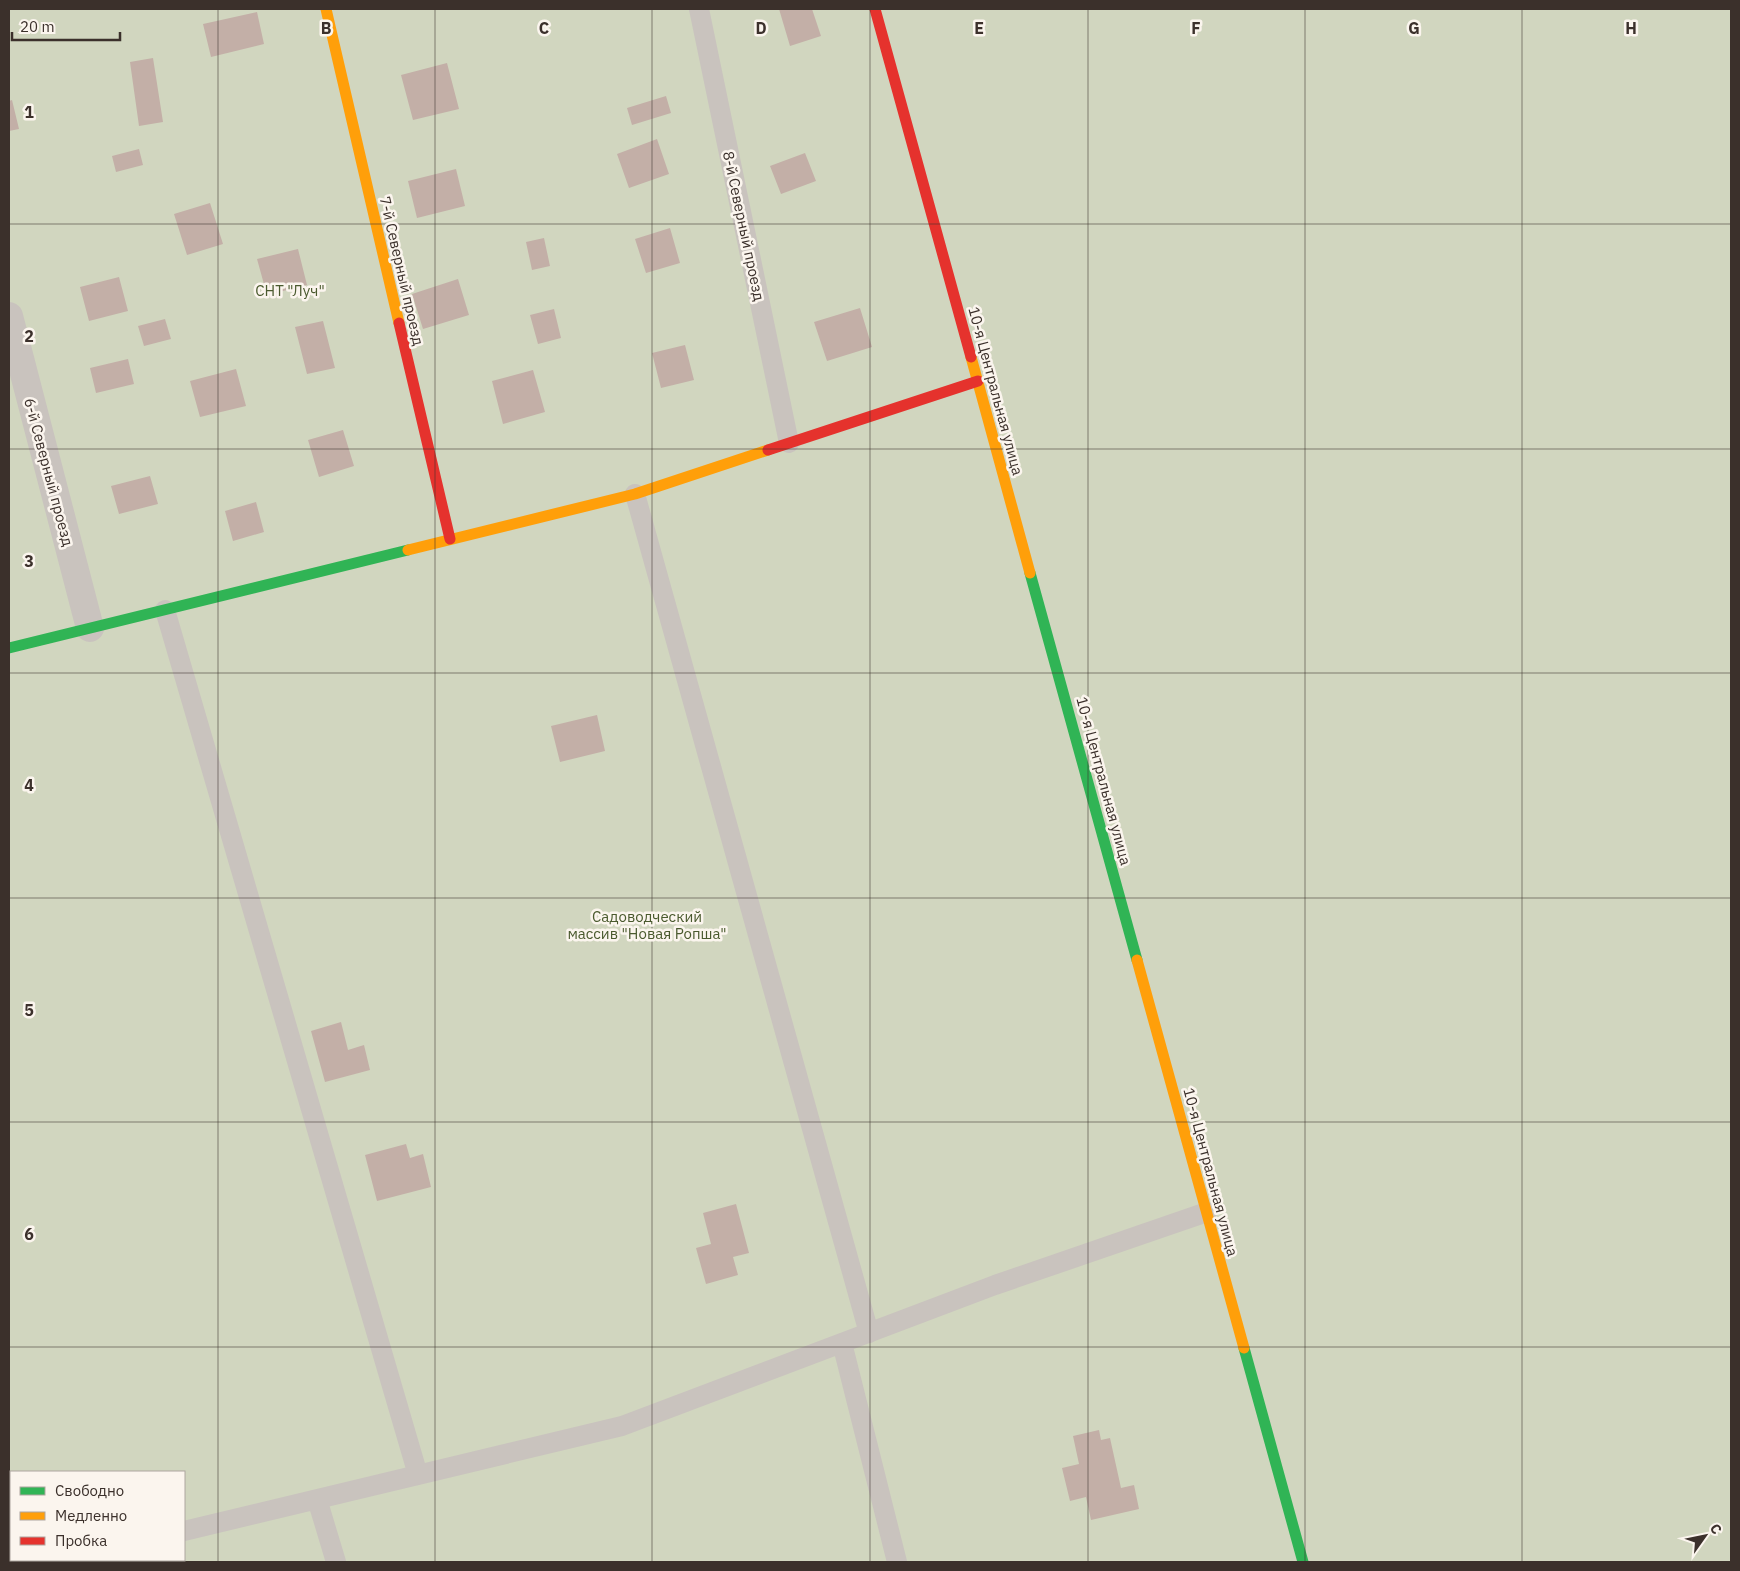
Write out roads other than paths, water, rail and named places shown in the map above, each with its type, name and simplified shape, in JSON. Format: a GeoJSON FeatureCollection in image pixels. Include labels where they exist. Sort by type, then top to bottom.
{"type":"FeatureCollection","features":[{"type":"Feature","properties":{"kind":"street","name":"7-й Северный проезд"},"geometry":{"type":"LineString","coordinates":[[326,9],[450,539]]}},
{"type":"Feature","properties":{"kind":"street","name":"10-я Центральная улица"},"geometry":{"type":"LineString","coordinates":[[875,9],[1303,1562]]}},
{"type":"Feature","properties":{"kind":"street","name":"6-й Северный проезд"},"geometry":{"type":"LineString","coordinates":[[9,316],[14,342],[90,628]]}},
{"type":"Feature","properties":{"kind":"street"},"geometry":{"type":"LineString","coordinates":[[9,648],[635,494],[978,381]]}},
{"type":"Feature","properties":{"kind":"lane","name":"8-й Северный проезд"},"geometry":{"type":"LineString","coordinates":[[699,9],[789,443]]}},
{"type":"Feature","properties":{"kind":"lane"},"geometry":{"type":"LineString","coordinates":[[635,494],[869,1333]]}},
{"type":"Feature","properties":{"kind":"lane"},"geometry":{"type":"LineString","coordinates":[[165,610],[418,1475]]}},
{"type":"Feature","properties":{"kind":"lane"},"geometry":{"type":"LineString","coordinates":[[185,1531],[622,1426],[996,1285],[1207,1212]]}},
{"type":"Feature","properties":{"kind":"lane"},"geometry":{"type":"LineString","coordinates":[[842,1343],[897,1562]]}},
{"type":"Feature","properties":{"kind":"lane"},"geometry":{"type":"LineString","coordinates":[[317,1499],[336,1562]]}},
{"type":"Feature","properties":{"kind":"park label","name":"СНТ \"Луч\""},"geometry":{"type":"Point","coordinates":[290,290]}},
{"type":"Feature","properties":{"kind":"park label","name":"Садоводческий массив \"Новая Ропша\""},"geometry":{"type":"Point","coordinates":[647,924]}}]}
